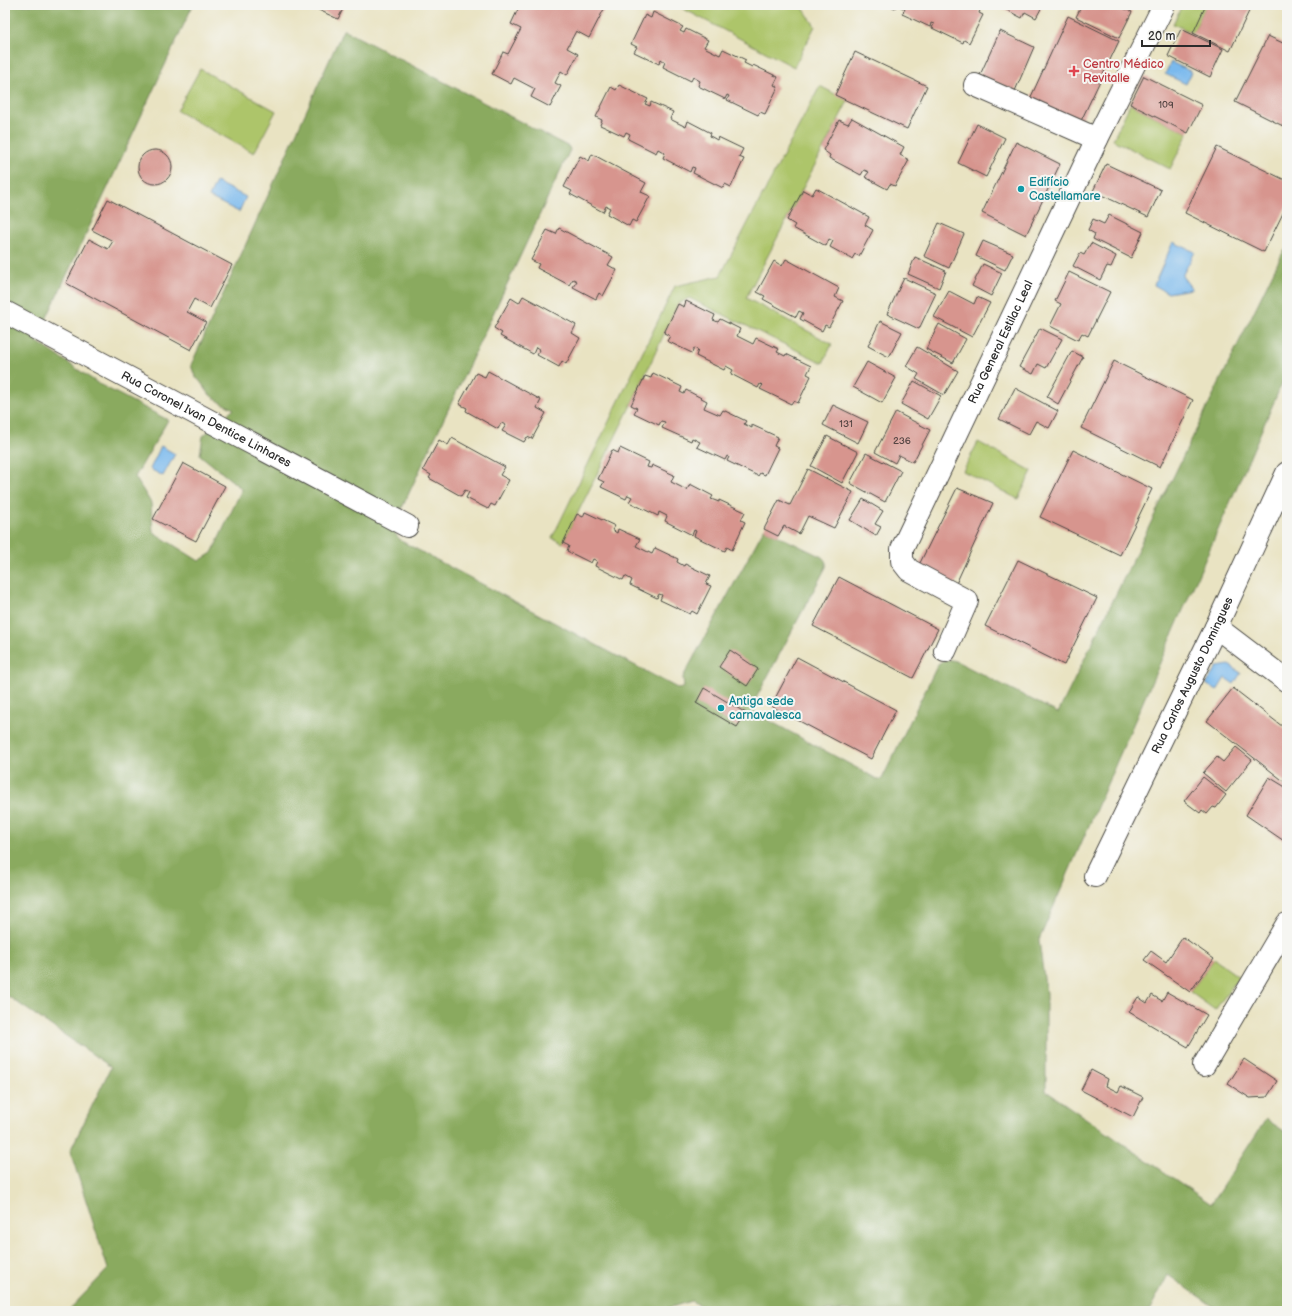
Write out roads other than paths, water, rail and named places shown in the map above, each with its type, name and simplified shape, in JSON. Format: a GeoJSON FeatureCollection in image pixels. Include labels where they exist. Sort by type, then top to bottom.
{"type":"FeatureCollection","features":[{"type":"Feature","properties":{"kind":"street","name":"Rua General Estilac Leal"},"geometry":{"type":"LineString","coordinates":[[945,652],[967,601],[909,570],[902,561],[902,548],[1097,139],[1164,5]]}},
{"type":"Feature","properties":{"kind":"street"},"geometry":{"type":"LineString","coordinates":[[975,85],[1097,139]]}},
{"type":"Feature","properties":{"kind":"street","name":"Rua Coronel Ivan Dentice Linhares"},"geometry":{"type":"LineString","coordinates":[[5,312],[407,526]]}},
{"type":"Feature","properties":{"kind":"street","name":"Rua Carlos Augusto Domingues"},"geometry":{"type":"LineString","coordinates":[[1095,876],[1216,627],[1287,473]]}},
{"type":"Feature","properties":{"kind":"street"},"geometry":{"type":"LineString","coordinates":[[1216,627],[1287,681]]}},
{"type":"Feature","properties":{"kind":"street"},"geometry":{"type":"LineString","coordinates":[[1204,1065],[1287,924]]}},
{"type":"Feature","properties":{"kind":"water"},"geometry":{"type":"Polygon","coordinates":[[[1171,62],[1192,72],[1186,84],[1165,74],[1171,62]]]}},
{"type":"Feature","properties":{"kind":"water"},"geometry":{"type":"Polygon","coordinates":[[[216,182],[246,197],[239,212],[209,197],[216,182]]]}},
{"type":"Feature","properties":{"kind":"water"},"geometry":{"type":"Polygon","coordinates":[[[1173,242],[1195,252],[1182,276],[1192,289],[1168,293],[1154,285],[1173,242]]]}},
{"type":"Feature","properties":{"kind":"water"},"geometry":{"type":"Polygon","coordinates":[[[161,446],[175,454],[163,476],[150,469],[161,446]]]}},
{"type":"Feature","properties":{"kind":"water"},"geometry":{"type":"Polygon","coordinates":[[[1229,665],[1241,673],[1234,684],[1225,678],[1217,691],[1206,684],[1217,667],[1229,665]]]}},
{"type":"Feature","properties":{"kind":"place","name":"Centro Médico Revitalle"},"geometry":{"type":"Point","coordinates":[1074,71]}},
{"type":"Feature","properties":{"kind":"place","name":"Edifício Castellamare"},"geometry":{"type":"Point","coordinates":[1021,189]}},
{"type":"Feature","properties":{"kind":"place","name":"Antiga sede carnavalesca"},"geometry":{"type":"Point","coordinates":[721,708]}}]}
